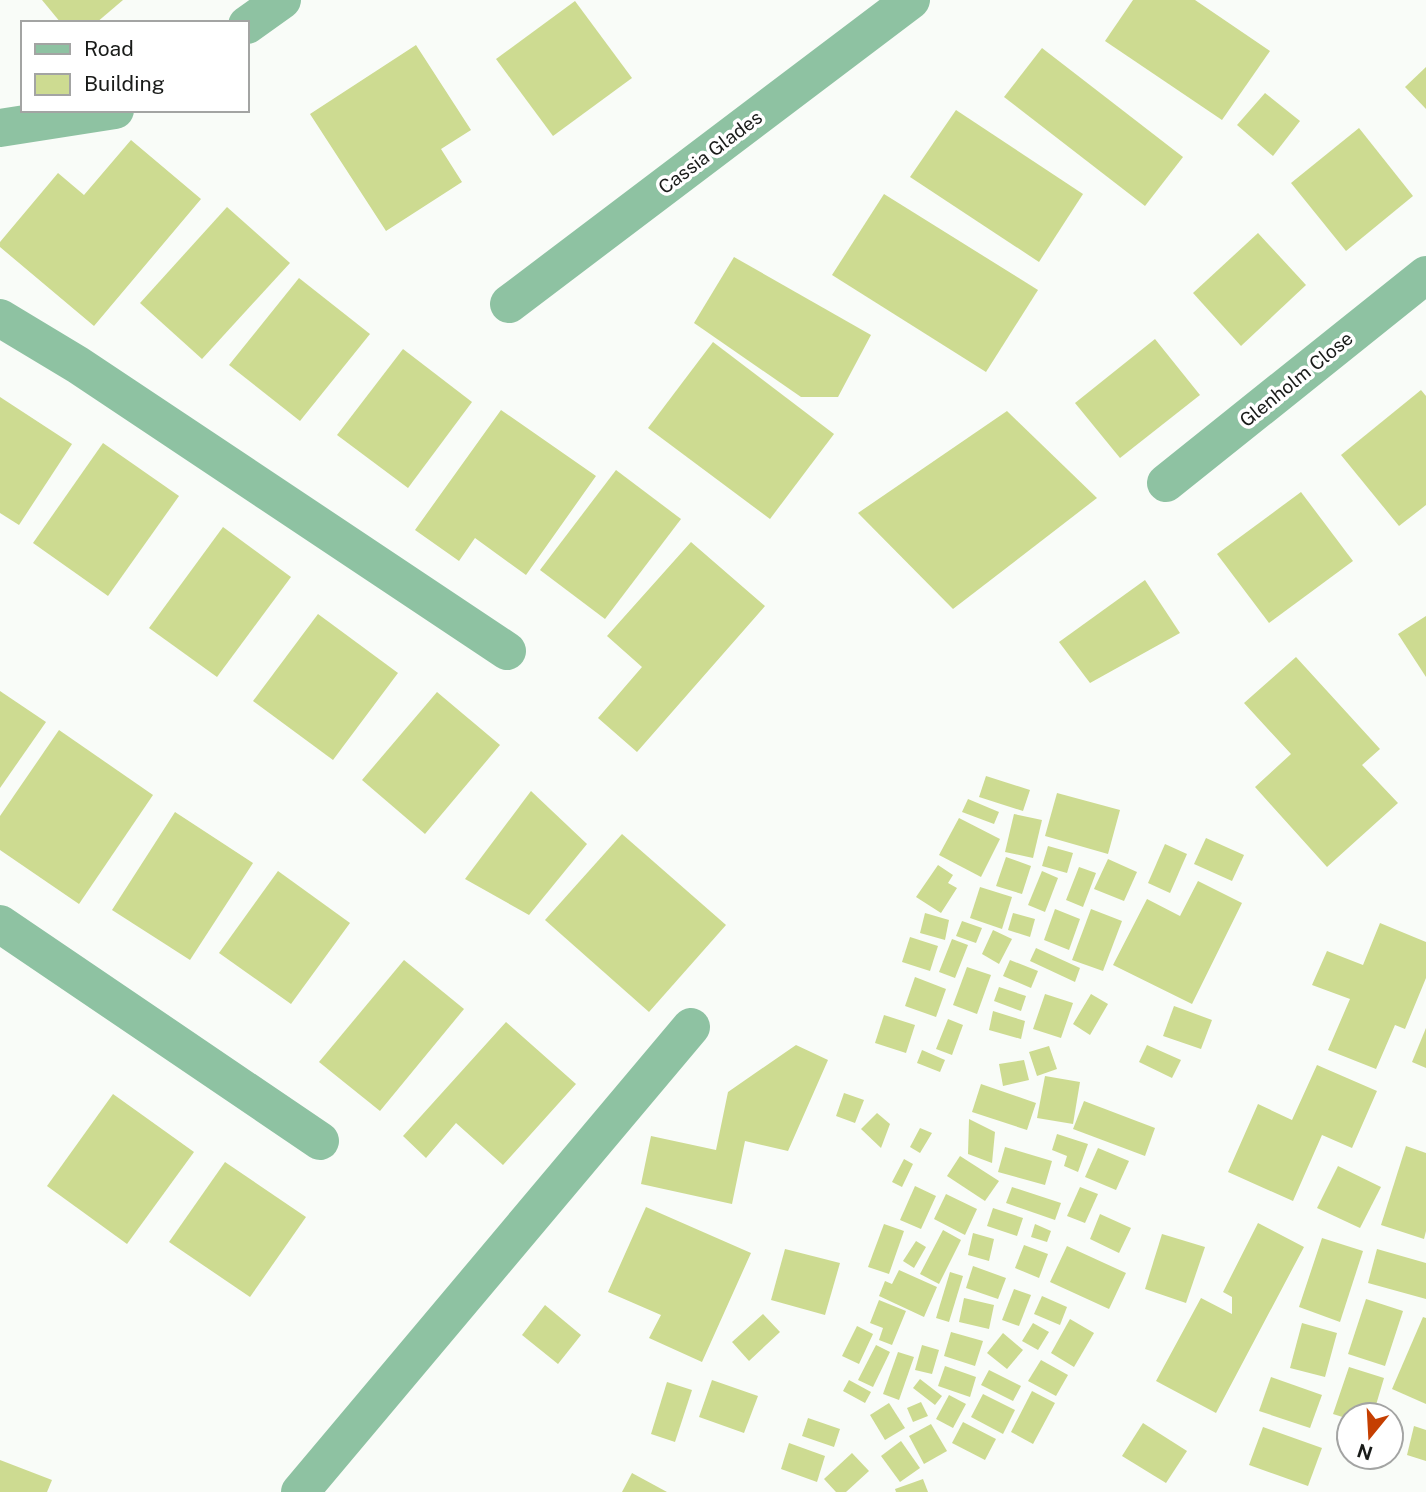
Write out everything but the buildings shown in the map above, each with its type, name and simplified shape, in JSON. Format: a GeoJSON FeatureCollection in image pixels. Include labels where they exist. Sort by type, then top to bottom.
{"type":"FeatureCollection","features":[{"type":"Feature","properties":{"kind":"street"},"geometry":{"type":"LineString","coordinates":[[248,24],[282,0]]}},
{"type":"Feature","properties":{"kind":"street","name":"Cassia Glades"},"geometry":{"type":"LineString","coordinates":[[509,304],[911,0]]}},
{"type":"Feature","properties":{"kind":"street"},"geometry":{"type":"LineString","coordinates":[[0,128],[102,112]]}},
{"type":"Feature","properties":{"kind":"street","name":"Glenholm Close"},"geometry":{"type":"LineString","coordinates":[[1166,483],[1426,275]]}},
{"type":"Feature","properties":{"kind":"street"},"geometry":{"type":"LineString","coordinates":[[0,318],[78,365],[507,651]]}},
{"type":"Feature","properties":{"kind":"street"},"geometry":{"type":"LineString","coordinates":[[0,923],[320,1141]]}},
{"type":"Feature","properties":{"kind":"street"},"geometry":{"type":"LineString","coordinates":[[300,1492],[691,1027]]}}]}
